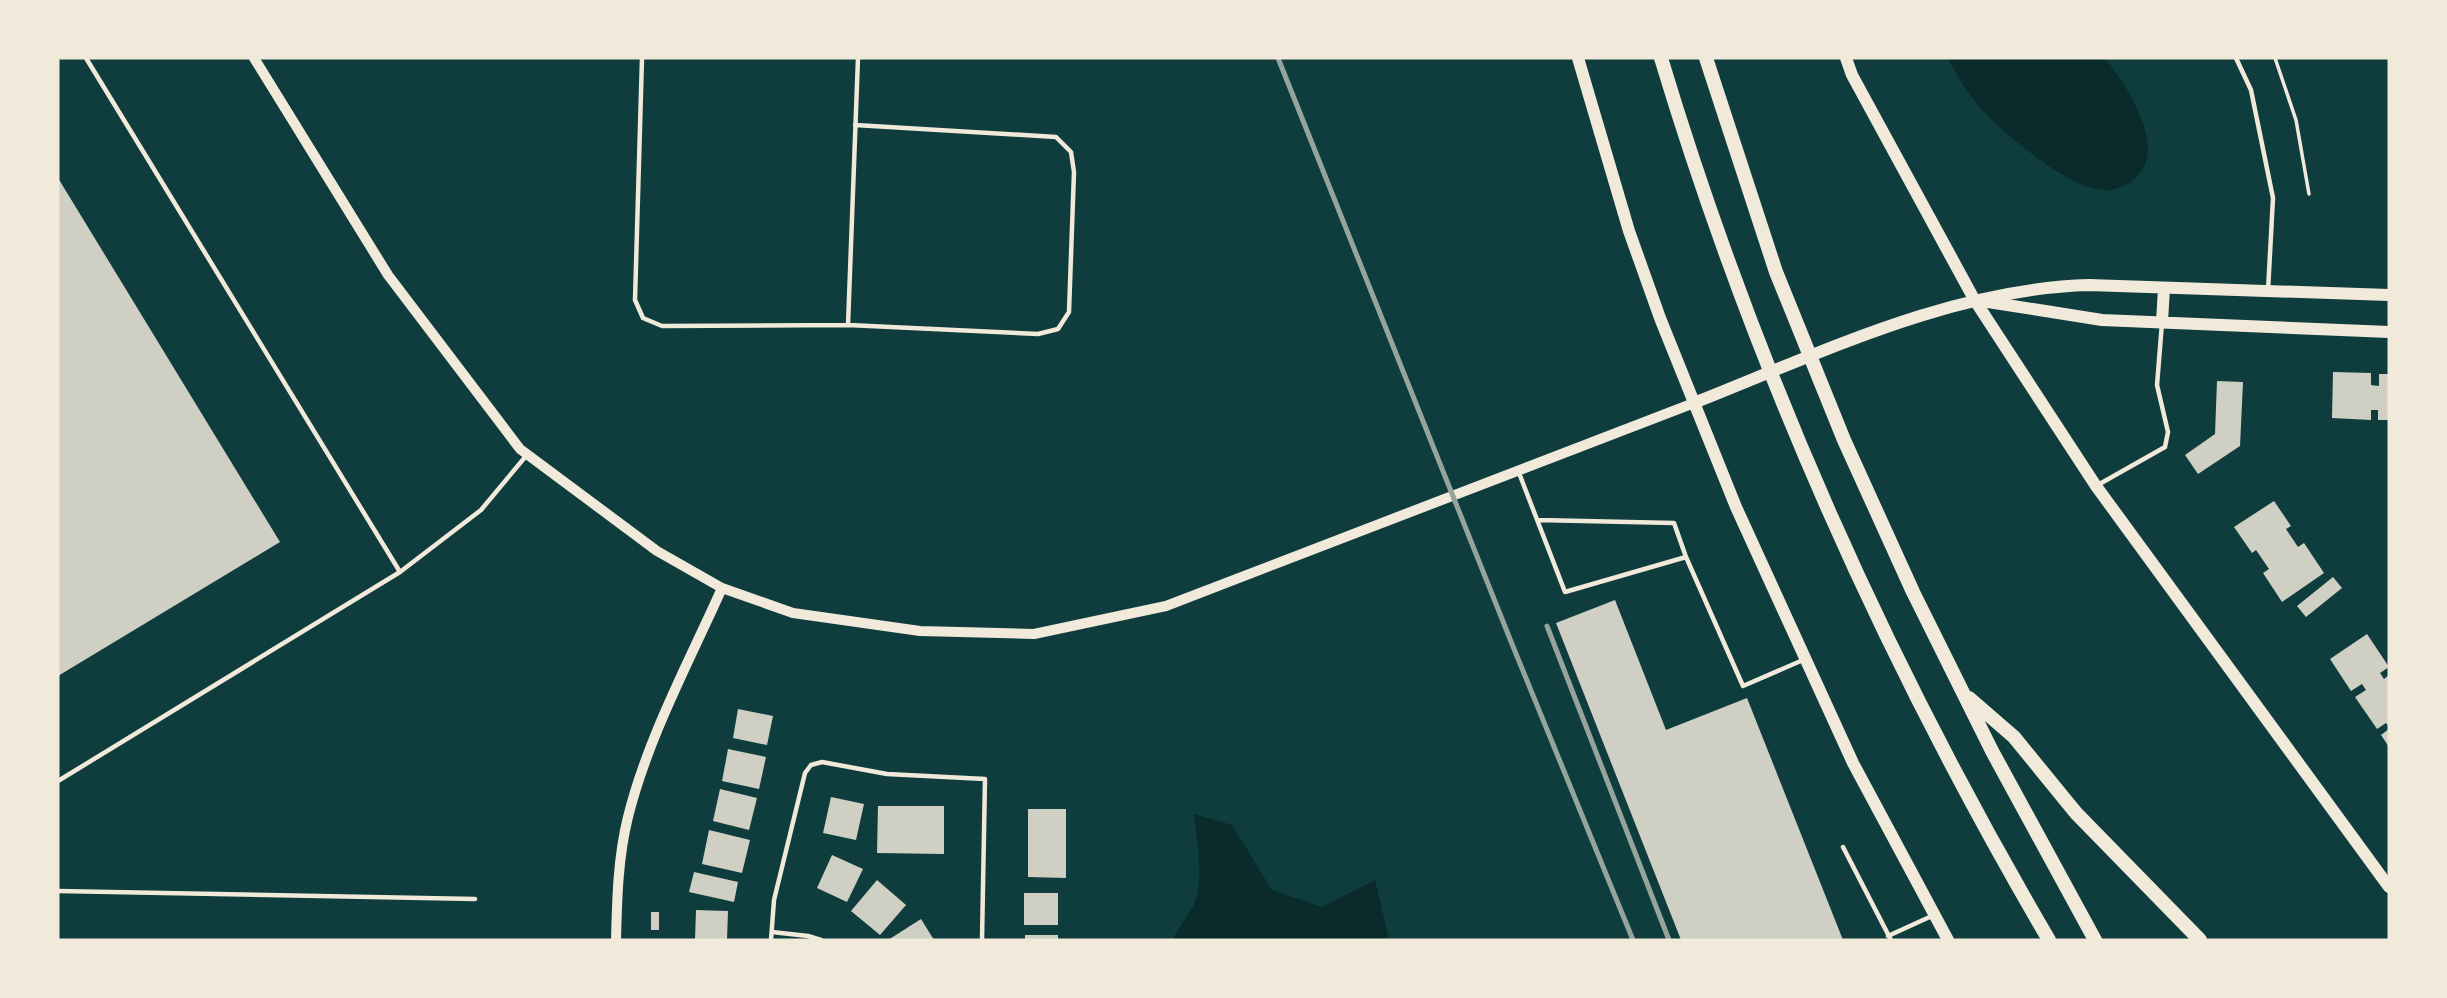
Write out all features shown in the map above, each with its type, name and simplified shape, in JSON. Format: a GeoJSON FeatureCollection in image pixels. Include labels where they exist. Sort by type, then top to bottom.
{"type":"FeatureCollection","features":[{"type":"Feature","properties":{"kind":"highway"},"geometry":{"type":"LineString","coordinates":[[1661,58],[1737,287],[1804,455],[1858,579],[1982,826],[2049,940]]}},
{"type":"Feature","properties":{"kind":"highway"},"geometry":{"type":"LineString","coordinates":[[1706,58],[1776,272],[1844,440],[1913,592],[1963,693],[2095,940]]}},
{"type":"Feature","properties":{"kind":"highway"},"geometry":{"type":"LineString","coordinates":[[1963,693],[2014,737],[2076,813],[2200,940]]}},
{"type":"Feature","properties":{"kind":"main road"},"geometry":{"type":"LineString","coordinates":[[1578,58],[1629,231],[1694,403],[1737,507],[1853,762],[1948,940]]}},
{"type":"Feature","properties":{"kind":"main road"},"geometry":{"type":"LineString","coordinates":[[1846,58],[1852,75],[1974,299],[2096,486],[2389,887]]}},
{"type":"Feature","properties":{"kind":"main road"},"geometry":{"type":"LineString","coordinates":[[1694,403],[1884,329],[1974,299],[2063,286],[2389,295]]}},
{"type":"Feature","properties":{"kind":"main road"},"geometry":{"type":"LineString","coordinates":[[2162,322],[2164,288]]}},
{"type":"Feature","properties":{"kind":"main road"},"geometry":{"type":"LineString","coordinates":[[1974,299],[2102,320],[2389,332]]}},
{"type":"Feature","properties":{"kind":"street"},"geometry":{"type":"LineString","coordinates":[[254,58],[388,275],[520,449],[657,551],[722,587],[793,613],[920,631],[1034,634],[1166,606],[1694,403]]}},
{"type":"Feature","properties":{"kind":"street"},"geometry":{"type":"LineString","coordinates":[[617,940],[617,902],[623,846],[636,792],[654,740],[722,587]]}},
{"type":"Feature","properties":{"kind":"lane"},"geometry":{"type":"LineString","coordinates":[[86,58],[400,572]]}},
{"type":"Feature","properties":{"kind":"lane"},"geometry":{"type":"LineString","coordinates":[[642,58],[635,300],[643,318],[663,326],[848,326],[1038,334],[1058,329],[1069,312],[1070,300],[1074,172],[1071,152],[1056,138],[855,125]]}},
{"type":"Feature","properties":{"kind":"lane"},"geometry":{"type":"LineString","coordinates":[[848,326],[858,58]]}},
{"type":"Feature","properties":{"kind":"lane"},"geometry":{"type":"LineString","coordinates":[[2236,58],[2252,90],[2273,198],[2268,292]]}},
{"type":"Feature","properties":{"kind":"lane"},"geometry":{"type":"LineString","coordinates":[[2096,486],[2165,447],[2168,432],[2157,385],[2162,322]]}},
{"type":"Feature","properties":{"kind":"lane"},"geometry":{"type":"LineString","coordinates":[[58,781],[400,572],[481,510],[527,454]]}},
{"type":"Feature","properties":{"kind":"lane"},"geometry":{"type":"LineString","coordinates":[[1518,472],[1565,592],[1686,557]]}},
{"type":"Feature","properties":{"kind":"lane"},"geometry":{"type":"LineString","coordinates":[[1538,520],[1674,523],[1686,557],[1743,687],[1805,659]]}},
{"type":"Feature","properties":{"kind":"lane"},"geometry":{"type":"LineString","coordinates":[[772,940],[774,900],[805,773],[811,765],[822,762],[887,774],[985,779],[982,940]]}},
{"type":"Feature","properties":{"kind":"lane"},"geometry":{"type":"LineString","coordinates":[[1843,847],[1889,938],[1935,915]]}},
{"type":"Feature","properties":{"kind":"lane"},"geometry":{"type":"LineString","coordinates":[[58,891],[475,898]]}},
{"type":"Feature","properties":{"kind":"lane"},"geometry":{"type":"LineString","coordinates":[[772,932],[821,940]]}},
{"type":"Feature","properties":{"kind":"path"},"geometry":{"type":"LineString","coordinates":[[2276,58],[2296,120],[2309,194]]}},
{"type":"Feature","properties":{"kind":"water"},"geometry":{"type":"Polygon","coordinates":[[[1948,58],[2105,58],[2124,84],[2141,118],[2147,136],[2148,153],[2143,168],[2129,183],[2110,190],[2088,187],[2073,180],[2038,159],[1993,121],[1968,93],[1948,58]]]}},
{"type":"Feature","properties":{"kind":"water"},"geometry":{"type":"Polygon","coordinates":[[[1194,814],[1232,825],[1272,890],[1322,907],[1375,880],[1389,940],[1173,940],[1193,906],[1198,891],[1199,858],[1194,814]]]}},
{"type":"Feature","properties":{"kind":"building"},"geometry":{"type":"Polygon","coordinates":[[[58,178],[280,542],[58,676],[58,178]]]}},
{"type":"Feature","properties":{"kind":"building"},"geometry":{"type":"Polygon","coordinates":[[[2333,372],[2371,373],[2371,385],[2379,386],[2379,374],[2389,374],[2389,420],[2378,420],[2378,410],[2371,410],[2371,420],[2332,418],[2333,372]]]}},
{"type":"Feature","properties":{"kind":"building"},"geometry":{"type":"Polygon","coordinates":[[[2217,381],[2243,382],[2240,446],[2198,474],[2185,455],[2215,434],[2217,381]]]}},
{"type":"Feature","properties":{"kind":"building"},"geometry":{"type":"Polygon","coordinates":[[[2274,501],[2291,526],[2286,529],[2298,547],[2304,543],[2324,573],[2282,602],[2263,573],[2269,569],[2256,550],[2252,553],[2234,527],[2274,501]]]}},
{"type":"Feature","properties":{"kind":"building"},"geometry":{"type":"Polygon","coordinates":[[[2333,577],[2342,588],[2306,617],[2297,606],[2333,577]]]}},
{"type":"Feature","properties":{"kind":"building"},"geometry":{"type":"Polygon","coordinates":[[[1615,600],[1666,730],[1747,698],[1843,940],[1681,940],[1556,623],[1615,600]]]}},
{"type":"Feature","properties":{"kind":"building"},"geometry":{"type":"Polygon","coordinates":[[[2367,634],[2389,667],[2380,673],[2384,679],[2389,675],[2389,727],[2386,723],[2377,729],[2355,697],[2366,690],[2362,684],[2351,691],[2330,659],[2367,634]]]}},
{"type":"Feature","properties":{"kind":"building"},"geometry":{"type":"Polygon","coordinates":[[[738,709],[773,716],[767,745],[733,738],[738,709]]]}},
{"type":"Feature","properties":{"kind":"building"},"geometry":{"type":"Polygon","coordinates":[[[2389,729],[2389,747],[2381,735],[2389,729]]]}},
{"type":"Feature","properties":{"kind":"building"},"geometry":{"type":"Polygon","coordinates":[[[728,749],[766,757],[759,789],[722,781],[728,749]]]}},
{"type":"Feature","properties":{"kind":"building"},"geometry":{"type":"Polygon","coordinates":[[[720,789],[757,798],[749,830],[713,821],[720,789]]]}},
{"type":"Feature","properties":{"kind":"building"},"geometry":{"type":"Polygon","coordinates":[[[831,797],[864,804],[856,840],[823,833],[831,797]]]}},
{"type":"Feature","properties":{"kind":"building"},"geometry":{"type":"Polygon","coordinates":[[[878,806],[944,806],[944,854],[877,853],[878,806]]]}},
{"type":"Feature","properties":{"kind":"building"},"geometry":{"type":"Polygon","coordinates":[[[1028,809],[1066,809],[1066,878],[1028,877],[1028,809]]]}},
{"type":"Feature","properties":{"kind":"building"},"geometry":{"type":"Polygon","coordinates":[[[709,830],[750,840],[742,873],[702,864],[709,830]]]}},
{"type":"Feature","properties":{"kind":"building"},"geometry":{"type":"Polygon","coordinates":[[[832,855],[863,869],[847,902],[817,888],[832,855]]]}},
{"type":"Feature","properties":{"kind":"building"},"geometry":{"type":"Polygon","coordinates":[[[694,872],[738,882],[734,902],[689,892],[694,872]]]}},
{"type":"Feature","properties":{"kind":"building"},"geometry":{"type":"Polygon","coordinates":[[[877,880],[906,905],[880,935],[851,911],[877,880]]]}},
{"type":"Feature","properties":{"kind":"building"},"geometry":{"type":"Polygon","coordinates":[[[1024,893],[1058,893],[1058,925],[1024,925],[1024,893]]]}},
{"type":"Feature","properties":{"kind":"building"},"geometry":{"type":"Polygon","coordinates":[[[696,910],[728,911],[727,940],[695,940],[696,910]]]}},
{"type":"Feature","properties":{"kind":"building"},"geometry":{"type":"Polygon","coordinates":[[[651,912],[659,912],[659,930],[651,930],[651,912]]]}},
{"type":"Feature","properties":{"kind":"building"},"geometry":{"type":"Polygon","coordinates":[[[921,919],[934,940],[888,940],[921,919]]]}},
{"type":"Feature","properties":{"kind":"building"},"geometry":{"type":"Polygon","coordinates":[[[1025,935],[1058,935],[1058,940],[1025,940],[1025,935]]]}},
{"type":"Feature","properties":{"kind":"railway"},"geometry":{"type":"LineString","coordinates":[[1278,58],[1633,940]]}},
{"type":"Feature","properties":{"kind":"railway"},"geometry":{"type":"LineString","coordinates":[[1547,626],[1669,940]]}}]}
